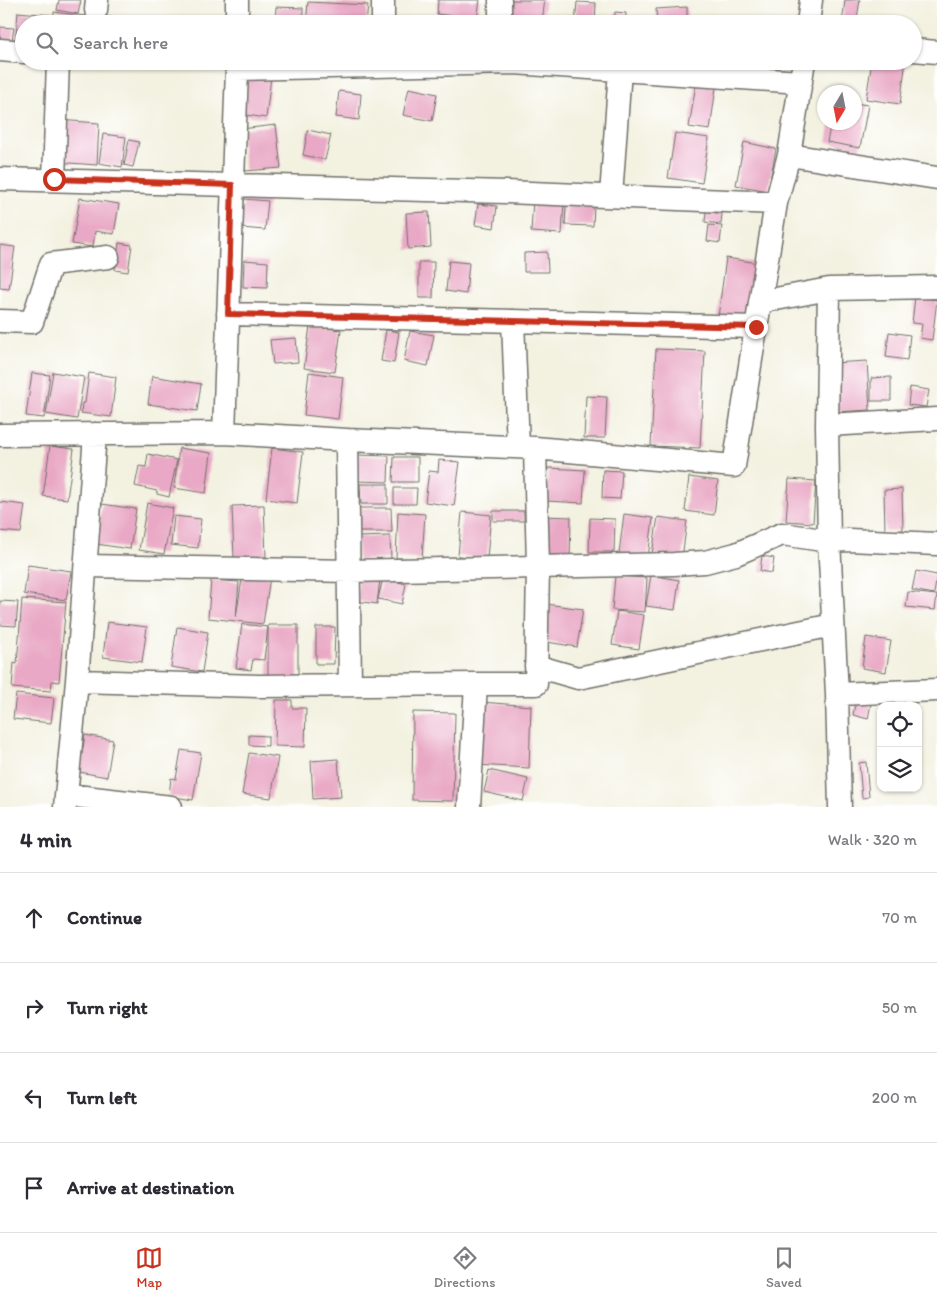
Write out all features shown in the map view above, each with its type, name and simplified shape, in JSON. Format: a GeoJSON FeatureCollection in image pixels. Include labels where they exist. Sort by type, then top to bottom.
{"type":"FeatureCollection","features":[{"type":"Feature","properties":{"kind":"street"},"geometry":{"type":"LineString","coordinates":[[237,15],[237,0],[241,0]]}},
{"type":"Feature","properties":{"kind":"street"},"geometry":{"type":"LineString","coordinates":[[383,0],[383,15]]}},
{"type":"Feature","properties":{"kind":"street"},"geometry":{"type":"LineString","coordinates":[[500,0],[500,15]]}},
{"type":"Feature","properties":{"kind":"street"},"geometry":{"type":"LineString","coordinates":[[809,15],[811,0]]}},
{"type":"Feature","properties":{"kind":"street"},"geometry":{"type":"LineString","coordinates":[[0,50],[15,51]]}},
{"type":"Feature","properties":{"kind":"street"},"geometry":{"type":"LineString","coordinates":[[922,51],[937,52]]}},
{"type":"Feature","properties":{"kind":"street"},"geometry":{"type":"LineString","coordinates":[[54,179],[58,70]]}},
{"type":"Feature","properties":{"kind":"street"},"geometry":{"type":"LineString","coordinates":[[224,433],[237,70]]}},
{"type":"Feature","properties":{"kind":"street"},"geometry":{"type":"LineString","coordinates":[[0,435],[224,433],[526,447],[734,466],[776,203],[790,155],[802,72],[620,70],[611,196]]}},
{"type":"Feature","properties":{"kind":"street"},"geometry":{"type":"LineString","coordinates":[[790,155],[937,178]]}},
{"type":"Feature","properties":{"kind":"street"},"geometry":{"type":"LineString","coordinates":[[0,179],[506,192],[776,203]]}},
{"type":"Feature","properties":{"kind":"street"},"geometry":{"type":"LineString","coordinates":[[0,321],[32,322],[51,264],[108,257]]}},
{"type":"Feature","properties":{"kind":"street"},"geometry":{"type":"LineString","coordinates":[[760,302],[829,289],[937,287]]}},
{"type":"Feature","properties":{"kind":"street"},"geometry":{"type":"LineString","coordinates":[[829,289],[827,425],[829,541],[837,694],[840,807]]}},
{"type":"Feature","properties":{"kind":"street"},"geometry":{"type":"LineString","coordinates":[[228,314],[756,327]]}},
{"type":"Feature","properties":{"kind":"street"},"geometry":{"type":"LineString","coordinates":[[77,681],[259,686],[536,684],[538,566],[512,321]]}},
{"type":"Feature","properties":{"kind":"street"},"geometry":{"type":"LineString","coordinates":[[827,425],[937,419]]}},
{"type":"Feature","properties":{"kind":"street"},"geometry":{"type":"LineString","coordinates":[[95,434],[77,681],[66,801],[171,807]]}},
{"type":"Feature","properties":{"kind":"street"},"geometry":{"type":"LineString","coordinates":[[347,440],[350,685]]}},
{"type":"Feature","properties":{"kind":"street"},"geometry":{"type":"LineString","coordinates":[[86,566],[349,571],[674,564],[705,562],[736,554],[782,534],[829,541],[849,540],[937,544]]}},
{"type":"Feature","properties":{"kind":"street"},"geometry":{"type":"LineString","coordinates":[[536,666],[578,678],[833,625]]}},
{"type":"Feature","properties":{"kind":"street"},"geometry":{"type":"LineString","coordinates":[[469,807],[476,684]]}},
{"type":"Feature","properties":{"kind":"street"},"geometry":{"type":"LineString","coordinates":[[837,694],[937,690]]}},
{"type":"Feature","properties":{"kind":"building"},"geometry":{"type":"Polygon","coordinates":[[[59,0],[81,0],[78,14],[57,10],[59,0]]]}},
{"type":"Feature","properties":{"kind":"building"},"geometry":{"type":"Polygon","coordinates":[[[438,0],[480,0],[478,15],[437,14],[438,0]]]}},
{"type":"Feature","properties":{"kind":"building"},"geometry":{"type":"Polygon","coordinates":[[[505,0],[545,0],[543,15],[503,15],[505,0]]]}},
{"type":"Feature","properties":{"kind":"building"},"geometry":{"type":"Polygon","coordinates":[[[845,0],[860,0],[858,15],[843,15],[845,0]]]}},
{"type":"Feature","properties":{"kind":"building"},"geometry":{"type":"Polygon","coordinates":[[[308,2],[368,5],[367,15],[307,15],[308,2]]]}},
{"type":"Feature","properties":{"kind":"building"},"geometry":{"type":"Polygon","coordinates":[[[577,2],[596,3],[595,15],[576,15],[577,2]]]}},
{"type":"Feature","properties":{"kind":"building"},"geometry":{"type":"Polygon","coordinates":[[[276,7],[303,8],[303,15],[276,15],[276,7]]]}},
{"type":"Feature","properties":{"kind":"building"},"geometry":{"type":"Polygon","coordinates":[[[687,7],[687,15],[656,15],[656,9],[687,7]]]}},
{"type":"Feature","properties":{"kind":"building"},"geometry":{"type":"Polygon","coordinates":[[[18,12],[51,15],[18,15],[18,12]]]}},
{"type":"Feature","properties":{"kind":"building"},"geometry":{"type":"Polygon","coordinates":[[[54,12],[77,15],[54,15],[54,12]]]}},
{"type":"Feature","properties":{"kind":"building"},"geometry":{"type":"Polygon","coordinates":[[[615,12],[626,13],[626,15],[615,15],[615,12]]]}},
{"type":"Feature","properties":{"kind":"building"},"geometry":{"type":"Polygon","coordinates":[[[0,27],[14,28],[11,46],[0,44],[0,27]]]}},
{"type":"Feature","properties":{"kind":"building"},"geometry":{"type":"Polygon","coordinates":[[[871,70],[905,70],[900,104],[866,99],[871,70]]]}},
{"type":"Feature","properties":{"kind":"building"},"geometry":{"type":"Polygon","coordinates":[[[245,73],[271,77],[266,118],[240,114],[245,73]]]}},
{"type":"Feature","properties":{"kind":"building"},"geometry":{"type":"Polygon","coordinates":[[[696,84],[716,87],[710,130],[689,127],[696,84]]]}},
{"type":"Feature","properties":{"kind":"building"},"geometry":{"type":"Polygon","coordinates":[[[409,88],[437,94],[432,121],[403,115],[409,88]]]}},
{"type":"Feature","properties":{"kind":"building"},"geometry":{"type":"Polygon","coordinates":[[[339,91],[361,94],[359,120],[336,117],[339,91]]]}},
{"type":"Feature","properties":{"kind":"building"},"geometry":{"type":"Polygon","coordinates":[[[862,104],[868,105],[860,148],[827,142],[829,130],[862,130],[862,104]]]}},
{"type":"Feature","properties":{"kind":"building"},"geometry":{"type":"Polygon","coordinates":[[[58,120],[99,123],[97,165],[56,162],[58,120]]]}},
{"type":"Feature","properties":{"kind":"building"},"geometry":{"type":"Polygon","coordinates":[[[276,125],[281,168],[245,171],[241,129],[276,125]]]}},
{"type":"Feature","properties":{"kind":"building"},"geometry":{"type":"Polygon","coordinates":[[[308,130],[331,135],[325,160],[303,155],[308,130]]]}},
{"type":"Feature","properties":{"kind":"building"},"geometry":{"type":"Polygon","coordinates":[[[675,133],[709,138],[702,183],[668,178],[675,133]]]}},
{"type":"Feature","properties":{"kind":"building"},"geometry":{"type":"Polygon","coordinates":[[[103,134],[126,137],[122,167],[99,163],[103,134]]]}},
{"type":"Feature","properties":{"kind":"building"},"geometry":{"type":"Polygon","coordinates":[[[129,140],[139,142],[133,167],[124,165],[129,140]]]}},
{"type":"Feature","properties":{"kind":"building"},"geometry":{"type":"Polygon","coordinates":[[[744,142],[776,149],[768,191],[736,185],[744,142]]]}},
{"type":"Feature","properties":{"kind":"building"},"geometry":{"type":"Polygon","coordinates":[[[80,198],[119,204],[114,234],[95,231],[93,247],[72,244],[80,198]]]}},
{"type":"Feature","properties":{"kind":"building"},"geometry":{"type":"Polygon","coordinates":[[[244,199],[268,201],[265,230],[241,228],[244,199]]]}},
{"type":"Feature","properties":{"kind":"building"},"geometry":{"type":"Polygon","coordinates":[[[533,199],[564,201],[562,234],[531,232],[533,199]]]}},
{"type":"Feature","properties":{"kind":"building"},"geometry":{"type":"Polygon","coordinates":[[[478,204],[497,206],[494,228],[475,225],[478,204]]]}},
{"type":"Feature","properties":{"kind":"building"},"geometry":{"type":"Polygon","coordinates":[[[566,205],[594,206],[593,226],[565,225],[566,205]]]}},
{"type":"Feature","properties":{"kind":"building"},"geometry":{"type":"Polygon","coordinates":[[[706,211],[722,214],[721,224],[705,222],[706,211]]]}},
{"type":"Feature","properties":{"kind":"building"},"geometry":{"type":"Polygon","coordinates":[[[429,212],[431,247],[408,249],[406,213],[429,212]]]}},
{"type":"Feature","properties":{"kind":"building"},"geometry":{"type":"Polygon","coordinates":[[[709,225],[722,226],[720,243],[707,241],[709,225]]]}},
{"type":"Feature","properties":{"kind":"building"},"geometry":{"type":"Polygon","coordinates":[[[119,243],[132,245],[128,272],[115,270],[119,243]]]}},
{"type":"Feature","properties":{"kind":"building"},"geometry":{"type":"Polygon","coordinates":[[[0,245],[15,247],[9,289],[0,288],[0,245]]]}},
{"type":"Feature","properties":{"kind":"building"},"geometry":{"type":"Polygon","coordinates":[[[547,252],[548,272],[524,272],[524,253],[547,252]]]}},
{"type":"Feature","properties":{"kind":"building"},"geometry":{"type":"Polygon","coordinates":[[[726,258],[759,263],[750,321],[718,317],[726,258]]]}},
{"type":"Feature","properties":{"kind":"building"},"geometry":{"type":"Polygon","coordinates":[[[244,260],[268,262],[267,288],[243,287],[244,260]]]}},
{"type":"Feature","properties":{"kind":"building"},"geometry":{"type":"Polygon","coordinates":[[[449,261],[469,263],[466,294],[446,291],[449,261]]]}},
{"type":"Feature","properties":{"kind":"building"},"geometry":{"type":"Polygon","coordinates":[[[419,262],[434,262],[433,298],[419,298],[419,262]]]}},
{"type":"Feature","properties":{"kind":"building"},"geometry":{"type":"Polygon","coordinates":[[[915,297],[937,300],[932,340],[920,338],[922,324],[912,323],[915,297]]]}},
{"type":"Feature","properties":{"kind":"building"},"geometry":{"type":"Polygon","coordinates":[[[310,326],[341,330],[335,372],[304,368],[310,326]]]}},
{"type":"Feature","properties":{"kind":"building"},"geometry":{"type":"Polygon","coordinates":[[[386,330],[399,332],[394,363],[381,361],[386,330]]]}},
{"type":"Feature","properties":{"kind":"building"},"geometry":{"type":"Polygon","coordinates":[[[410,331],[434,335],[428,366],[404,361],[410,331]]]}},
{"type":"Feature","properties":{"kind":"building"},"geometry":{"type":"Polygon","coordinates":[[[889,332],[910,335],[907,360],[886,357],[889,332]]]}},
{"type":"Feature","properties":{"kind":"building"},"geometry":{"type":"Polygon","coordinates":[[[296,338],[298,362],[273,364],[270,340],[296,338]]]}},
{"type":"Feature","properties":{"kind":"building"},"geometry":{"type":"Polygon","coordinates":[[[656,349],[705,351],[700,448],[651,446],[656,349]]]}},
{"type":"Feature","properties":{"kind":"building"},"geometry":{"type":"Polygon","coordinates":[[[867,361],[870,410],[835,412],[832,363],[867,361]]]}},
{"type":"Feature","properties":{"kind":"building"},"geometry":{"type":"Polygon","coordinates":[[[53,372],[84,377],[77,419],[46,414],[53,372]]]}},
{"type":"Feature","properties":{"kind":"building"},"geometry":{"type":"Polygon","coordinates":[[[309,372],[343,377],[338,419],[304,415],[309,372]]]}},
{"type":"Feature","properties":{"kind":"building"},"geometry":{"type":"Polygon","coordinates":[[[32,373],[50,375],[44,418],[26,416],[32,373]]]}},
{"type":"Feature","properties":{"kind":"building"},"geometry":{"type":"Polygon","coordinates":[[[89,373],[116,377],[111,417],[81,413],[82,403],[85,403],[89,373]]]}},
{"type":"Feature","properties":{"kind":"building"},"geometry":{"type":"Polygon","coordinates":[[[152,376],[201,384],[197,411],[148,404],[152,376]]]}},
{"type":"Feature","properties":{"kind":"building"},"geometry":{"type":"Polygon","coordinates":[[[891,377],[891,401],[871,401],[871,378],[891,377]]]}},
{"type":"Feature","properties":{"kind":"building"},"geometry":{"type":"Polygon","coordinates":[[[910,387],[929,390],[926,407],[908,405],[910,387]]]}},
{"type":"Feature","properties":{"kind":"building"},"geometry":{"type":"Polygon","coordinates":[[[586,396],[607,397],[605,438],[584,438],[586,396]]]}},
{"type":"Feature","properties":{"kind":"building"},"geometry":{"type":"Polygon","coordinates":[[[50,446],[74,449],[67,499],[43,496],[50,446]]]}},
{"type":"Feature","properties":{"kind":"building"},"geometry":{"type":"Polygon","coordinates":[[[179,448],[211,453],[206,493],[174,488],[179,448]]]}},
{"type":"Feature","properties":{"kind":"building"},"geometry":{"type":"Polygon","coordinates":[[[272,448],[303,452],[297,503],[266,499],[272,448]]]}},
{"type":"Feature","properties":{"kind":"building"},"geometry":{"type":"Polygon","coordinates":[[[148,454],[177,460],[169,497],[157,494],[157,491],[135,486],[139,466],[146,467],[148,454]]]}},
{"type":"Feature","properties":{"kind":"building"},"geometry":{"type":"Polygon","coordinates":[[[356,455],[389,456],[388,482],[356,481],[356,455]]]}},
{"type":"Feature","properties":{"kind":"building"},"geometry":{"type":"Polygon","coordinates":[[[394,457],[418,457],[418,482],[393,482],[394,457]]]}},
{"type":"Feature","properties":{"kind":"building"},"geometry":{"type":"Polygon","coordinates":[[[439,460],[460,462],[454,506],[425,502],[429,471],[438,472],[439,460]]]}},
{"type":"Feature","properties":{"kind":"building"},"geometry":{"type":"Polygon","coordinates":[[[548,468],[585,470],[583,503],[546,501],[548,468]]]}},
{"type":"Feature","properties":{"kind":"building"},"geometry":{"type":"Polygon","coordinates":[[[603,470],[622,471],[620,499],[602,498],[603,470]]]}},
{"type":"Feature","properties":{"kind":"building"},"geometry":{"type":"Polygon","coordinates":[[[689,477],[718,481],[714,515],[685,511],[689,477]]]}},
{"type":"Feature","properties":{"kind":"building"},"geometry":{"type":"Polygon","coordinates":[[[789,479],[816,481],[813,523],[786,521],[789,479]]]}},
{"type":"Feature","properties":{"kind":"building"},"geometry":{"type":"Polygon","coordinates":[[[360,484],[388,484],[388,504],[361,504],[360,484]]]}},
{"type":"Feature","properties":{"kind":"building"},"geometry":{"type":"Polygon","coordinates":[[[394,488],[417,488],[416,504],[394,504],[394,488]]]}},
{"type":"Feature","properties":{"kind":"building"},"geometry":{"type":"Polygon","coordinates":[[[902,489],[903,530],[885,531],[884,490],[902,489]]]}},
{"type":"Feature","properties":{"kind":"building"},"geometry":{"type":"Polygon","coordinates":[[[0,502],[25,505],[21,533],[0,531],[0,502]]]}},
{"type":"Feature","properties":{"kind":"building"},"geometry":{"type":"Polygon","coordinates":[[[147,503],[173,508],[164,554],[139,550],[147,503]]]}},
{"type":"Feature","properties":{"kind":"building"},"geometry":{"type":"Polygon","coordinates":[[[102,504],[136,509],[130,549],[96,544],[102,504]]]}},
{"type":"Feature","properties":{"kind":"building"},"geometry":{"type":"Polygon","coordinates":[[[264,505],[266,557],[234,559],[232,506],[264,505]]]}},
{"type":"Feature","properties":{"kind":"building"},"geometry":{"type":"Polygon","coordinates":[[[358,508],[391,508],[392,532],[358,532],[358,508]]]}},
{"type":"Feature","properties":{"kind":"building"},"geometry":{"type":"Polygon","coordinates":[[[493,511],[524,511],[524,521],[493,521],[493,511]]]}},
{"type":"Feature","properties":{"kind":"building"},"geometry":{"type":"Polygon","coordinates":[[[398,512],[425,514],[422,559],[396,558],[398,512]]]}},
{"type":"Feature","properties":{"kind":"building"},"geometry":{"type":"Polygon","coordinates":[[[462,512],[491,515],[487,558],[458,556],[462,512]]]}},
{"type":"Feature","properties":{"kind":"building"},"geometry":{"type":"Polygon","coordinates":[[[624,514],[653,518],[648,558],[619,553],[624,514]]]}},
{"type":"Feature","properties":{"kind":"building"},"geometry":{"type":"Polygon","coordinates":[[[174,516],[201,519],[198,548],[171,545],[174,516]]]}},
{"type":"Feature","properties":{"kind":"building"},"geometry":{"type":"Polygon","coordinates":[[[542,516],[571,517],[570,559],[541,558],[542,516]]]}},
{"type":"Feature","properties":{"kind":"building"},"geometry":{"type":"Polygon","coordinates":[[[658,517],[687,521],[682,558],[652,554],[658,517]]]}},
{"type":"Feature","properties":{"kind":"building"},"geometry":{"type":"Polygon","coordinates":[[[590,518],[615,519],[614,552],[589,552],[590,518]]]}},
{"type":"Feature","properties":{"kind":"building"},"geometry":{"type":"Polygon","coordinates":[[[390,536],[391,559],[358,560],[357,537],[390,536]]]}},
{"type":"Feature","properties":{"kind":"building"},"geometry":{"type":"Polygon","coordinates":[[[762,556],[774,558],[772,573],[760,571],[762,556]]]}},
{"type":"Feature","properties":{"kind":"building"},"geometry":{"type":"Polygon","coordinates":[[[28,565],[71,571],[66,600],[24,594],[28,565]]]}},
{"type":"Feature","properties":{"kind":"building"},"geometry":{"type":"Polygon","coordinates":[[[916,571],[937,575],[934,594],[912,590],[916,571]]]}},
{"type":"Feature","properties":{"kind":"building"},"geometry":{"type":"Polygon","coordinates":[[[243,573],[270,577],[263,624],[208,618],[211,580],[239,582],[236,617],[243,573]]]}},
{"type":"Feature","properties":{"kind":"building"},"geometry":{"type":"Polygon","coordinates":[[[651,575],[679,580],[675,610],[646,606],[651,575]]]}},
{"type":"Feature","properties":{"kind":"building"},"geometry":{"type":"Polygon","coordinates":[[[359,576],[380,579],[377,604],[356,601],[359,576]]]}},
{"type":"Feature","properties":{"kind":"building"},"geometry":{"type":"Polygon","coordinates":[[[615,576],[647,578],[645,612],[612,610],[615,576]]]}},
{"type":"Feature","properties":{"kind":"building"},"geometry":{"type":"Polygon","coordinates":[[[383,578],[406,584],[402,604],[378,599],[383,578]]]}},
{"type":"Feature","properties":{"kind":"building"},"geometry":{"type":"Polygon","coordinates":[[[908,592],[937,595],[935,610],[906,607],[908,592]]]}},
{"type":"Feature","properties":{"kind":"building"},"geometry":{"type":"Polygon","coordinates":[[[22,599],[66,602],[59,682],[52,681],[51,691],[12,688],[14,663],[17,664],[22,599]]]}},
{"type":"Feature","properties":{"kind":"building"},"geometry":{"type":"Polygon","coordinates":[[[0,601],[18,602],[16,626],[0,625],[0,601]]]}},
{"type":"Feature","properties":{"kind":"building"},"geometry":{"type":"Polygon","coordinates":[[[546,604],[583,609],[577,647],[541,641],[546,604]]]}},
{"type":"Feature","properties":{"kind":"building"},"geometry":{"type":"Polygon","coordinates":[[[617,611],[644,615],[639,649],[612,645],[617,611]]]}},
{"type":"Feature","properties":{"kind":"building"},"geometry":{"type":"Polygon","coordinates":[[[107,622],[147,627],[142,662],[103,657],[107,622]]]}},
{"type":"Feature","properties":{"kind":"building"},"geometry":{"type":"Polygon","coordinates":[[[242,624],[268,627],[264,660],[253,659],[251,670],[236,668],[242,624]]]}},
{"type":"Feature","properties":{"kind":"building"},"geometry":{"type":"Polygon","coordinates":[[[268,625],[298,625],[298,678],[268,678],[268,625]]]}},
{"type":"Feature","properties":{"kind":"building"},"geometry":{"type":"Polygon","coordinates":[[[177,627],[208,632],[202,672],[171,667],[177,627]]]}},
{"type":"Feature","properties":{"kind":"building"},"geometry":{"type":"Polygon","coordinates":[[[316,627],[335,627],[334,664],[316,664],[316,627]]]}},
{"type":"Feature","properties":{"kind":"building"},"geometry":{"type":"Polygon","coordinates":[[[866,637],[891,641],[886,672],[862,668],[866,637]]]}},
{"type":"Feature","properties":{"kind":"building"},"geometry":{"type":"Polygon","coordinates":[[[16,694],[54,698],[51,723],[13,719],[16,694]]]}},
{"type":"Feature","properties":{"kind":"building"},"geometry":{"type":"Polygon","coordinates":[[[857,695],[872,698],[868,719],[853,715],[857,695]]]}},
{"type":"Feature","properties":{"kind":"building"},"geometry":{"type":"Polygon","coordinates":[[[276,700],[292,700],[292,708],[306,708],[305,747],[275,746],[276,700]]]}},
{"type":"Feature","properties":{"kind":"building"},"geometry":{"type":"Polygon","coordinates":[[[481,702],[531,706],[529,768],[476,765],[481,702]]]}},
{"type":"Feature","properties":{"kind":"building"},"geometry":{"type":"Polygon","coordinates":[[[413,712],[455,713],[453,801],[412,800],[413,712]]]}},
{"type":"Feature","properties":{"kind":"building"},"geometry":{"type":"Polygon","coordinates":[[[85,735],[113,740],[107,777],[79,772],[85,735]]]}},
{"type":"Feature","properties":{"kind":"building"},"geometry":{"type":"Polygon","coordinates":[[[249,735],[268,736],[268,746],[249,745],[249,735]]]}},
{"type":"Feature","properties":{"kind":"building"},"geometry":{"type":"Polygon","coordinates":[[[181,750],[201,753],[193,800],[169,796],[171,778],[176,779],[181,750]]]}},
{"type":"Feature","properties":{"kind":"building"},"geometry":{"type":"Polygon","coordinates":[[[249,753],[278,757],[271,798],[242,794],[249,753]]]}},
{"type":"Feature","properties":{"kind":"building"},"geometry":{"type":"Polygon","coordinates":[[[338,759],[341,797],[313,799],[311,761],[338,759]]]}},
{"type":"Feature","properties":{"kind":"building"},"geometry":{"type":"Polygon","coordinates":[[[866,762],[869,797],[862,798],[859,763],[866,762]]]}},
{"type":"Feature","properties":{"kind":"building"},"geometry":{"type":"Polygon","coordinates":[[[489,770],[528,779],[523,801],[484,792],[489,770]]]}},
{"type":"Feature","properties":{"kind":"route"},"geometry":{"type":"LineString","coordinates":[[54,179],[232,185],[228,314],[756,327]]}}]}
